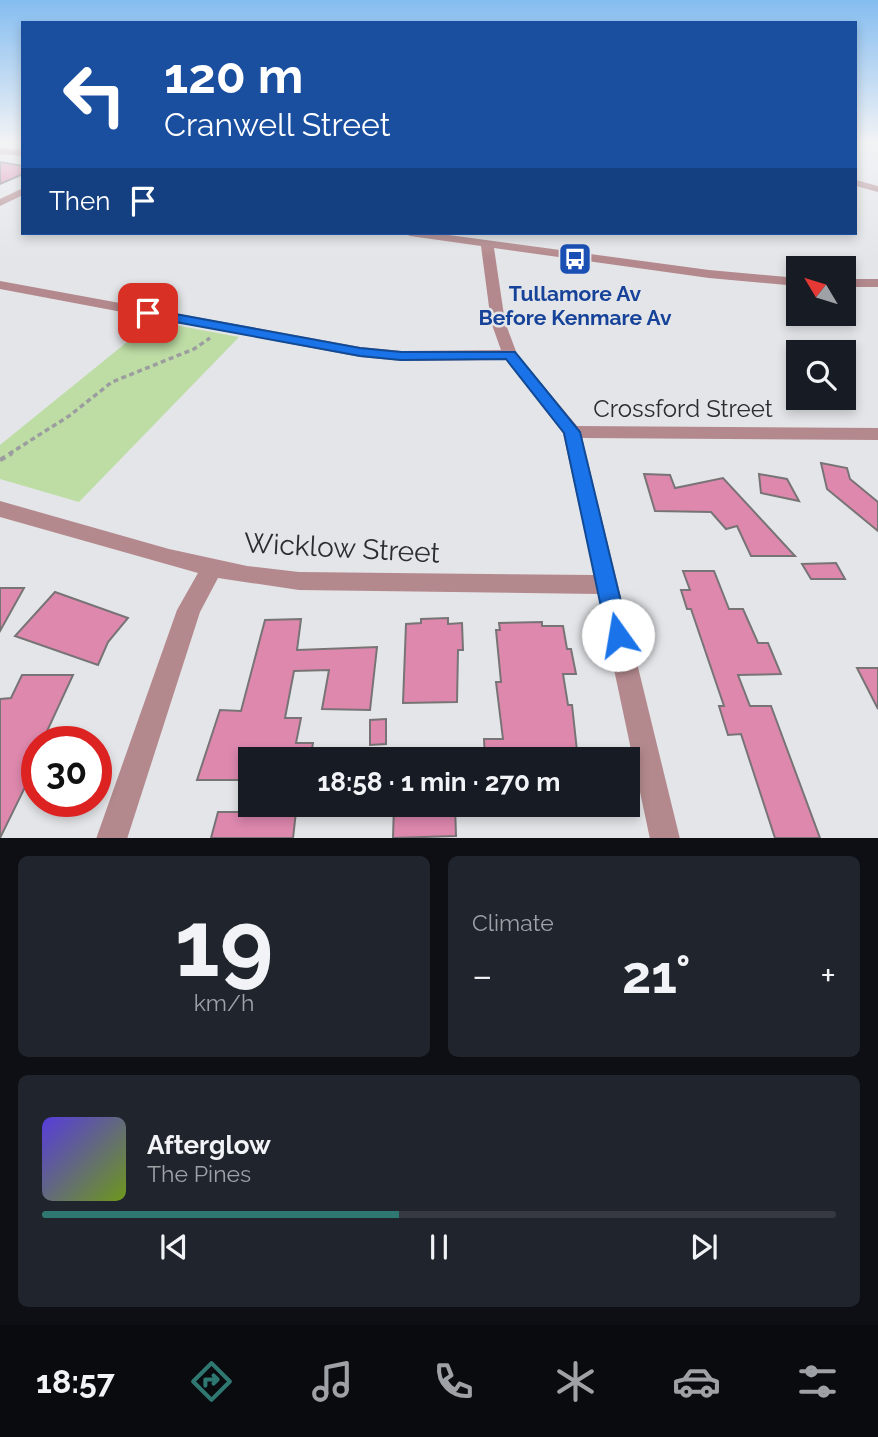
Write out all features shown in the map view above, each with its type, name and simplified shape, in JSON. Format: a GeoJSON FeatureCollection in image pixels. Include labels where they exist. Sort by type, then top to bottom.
{"type":"FeatureCollection","features":[{"type":"Feature","properties":{"kind":"street"},"geometry":{"type":"LineString","coordinates":[[857,183],[878,189]]}},
{"type":"Feature","properties":{"kind":"street"},"geometry":{"type":"LineString","coordinates":[[0,203],[21,192]]}},
{"type":"Feature","properties":{"kind":"street"},"geometry":{"type":"LineString","coordinates":[[425,235],[709,274],[786,281]]}},
{"type":"Feature","properties":{"kind":"street"},"geometry":{"type":"LineString","coordinates":[[487,243],[498,322],[510,355],[572,432],[665,838]]}},
{"type":"Feature","properties":{"kind":"street"},"geometry":{"type":"LineString","coordinates":[[856,283],[878,282]]}},
{"type":"Feature","properties":{"kind":"street"},"geometry":{"type":"LineString","coordinates":[[0,285],[370,353],[401,356],[510,355]]}},
{"type":"Feature","properties":{"kind":"street","name":"Crossford Street"},"geometry":{"type":"LineString","coordinates":[[572,432],[878,434]]}},
{"type":"Feature","properties":{"kind":"street","name":"Wicklow Street"},"geometry":{"type":"LineString","coordinates":[[0,509],[212,568],[295,581],[607,585]]}},
{"type":"Feature","properties":{"kind":"street"},"geometry":{"type":"LineString","coordinates":[[111,838],[189,610],[212,568]]}},
{"type":"Feature","properties":{"kind":"path"},"geometry":{"type":"LineString","coordinates":[[0,460],[69,416],[112,382],[194,349],[221,327]]}},
{"type":"Feature","properties":{"kind":"green space"},"geometry":{"type":"Polygon","coordinates":[[[153,321],[239,337],[79,502],[0,479],[0,445],[153,321]]]}},
{"type":"Feature","properties":{"kind":"building"},"geometry":{"type":"Polygon","coordinates":[[[821,463],[847,468],[850,479],[878,502],[878,531],[827,489],[821,463]]]}},
{"type":"Feature","properties":{"kind":"building"},"geometry":{"type":"Polygon","coordinates":[[[644,474],[670,475],[675,488],[723,478],[795,556],[751,556],[737,526],[726,529],[711,512],[655,511],[644,474]]]}},
{"type":"Feature","properties":{"kind":"building"},"geometry":{"type":"Polygon","coordinates":[[[759,474],[787,479],[799,501],[761,493],[759,474]]]}},
{"type":"Feature","properties":{"kind":"building"},"geometry":{"type":"Polygon","coordinates":[[[836,563],[845,579],[811,579],[802,564],[836,563]]]}},
{"type":"Feature","properties":{"kind":"building"},"geometry":{"type":"Polygon","coordinates":[[[683,571],[714,571],[729,609],[743,609],[758,643],[768,643],[781,674],[738,675],[750,706],[771,706],[820,838],[775,838],[741,734],[728,735],[719,706],[724,706],[691,609],[687,609],[681,590],[690,590],[683,571]]]}},
{"type":"Feature","properties":{"kind":"building"},"geometry":{"type":"Polygon","coordinates":[[[0,588],[24,588],[0,631],[0,588]]]}},
{"type":"Feature","properties":{"kind":"building"},"geometry":{"type":"Polygon","coordinates":[[[55,592],[128,618],[108,642],[98,665],[15,636],[55,592]]]}},
{"type":"Feature","properties":{"kind":"building"},"geometry":{"type":"Polygon","coordinates":[[[448,618],[448,624],[462,623],[463,650],[458,650],[457,702],[403,703],[406,624],[421,623],[421,619],[448,618]]]}},
{"type":"Feature","properties":{"kind":"building"},"geometry":{"type":"Polygon","coordinates":[[[301,619],[297,650],[377,647],[370,710],[322,709],[329,670],[294,671],[285,718],[301,718],[296,743],[313,743],[312,747],[238,747],[238,780],[197,780],[220,710],[241,711],[265,620],[301,619]]]}},
{"type":"Feature","properties":{"kind":"building"},"geometry":{"type":"Polygon","coordinates":[[[542,622],[542,626],[563,626],[567,649],[571,649],[576,674],[563,674],[568,705],[572,705],[577,747],[484,747],[484,739],[503,739],[496,682],[501,682],[496,630],[500,630],[499,623],[542,622]]]}},
{"type":"Feature","properties":{"kind":"building"},"geometry":{"type":"Polygon","coordinates":[[[857,668],[878,668],[878,709],[857,668]]]}},
{"type":"Feature","properties":{"kind":"building"},"geometry":{"type":"Polygon","coordinates":[[[22,675],[73,675],[49,726],[21,726],[21,795],[0,838],[0,699],[11,698],[22,675]]]}},
{"type":"Feature","properties":{"kind":"building"},"geometry":{"type":"Polygon","coordinates":[[[386,719],[386,744],[370,745],[370,720],[386,719]]]}},
{"type":"Feature","properties":{"kind":"building"},"geometry":{"type":"Polygon","coordinates":[[[218,812],[238,812],[238,817],[295,817],[293,838],[211,838],[218,812]]]}},
{"type":"Feature","properties":{"kind":"building"},"geometry":{"type":"Polygon","coordinates":[[[394,817],[455,817],[456,836],[393,838],[394,817]]]}},
{"type":"Feature","properties":{"kind":"place","name":"Tullamore Av Before Kenmare Av"},"geometry":{"type":"Point","coordinates":[575,259]}},
{"type":"Feature","properties":{"kind":"route"},"geometry":{"type":"LineString","coordinates":[[148,313],[360,352],[401,356],[510,355],[572,432],[618,635]]}}]}
